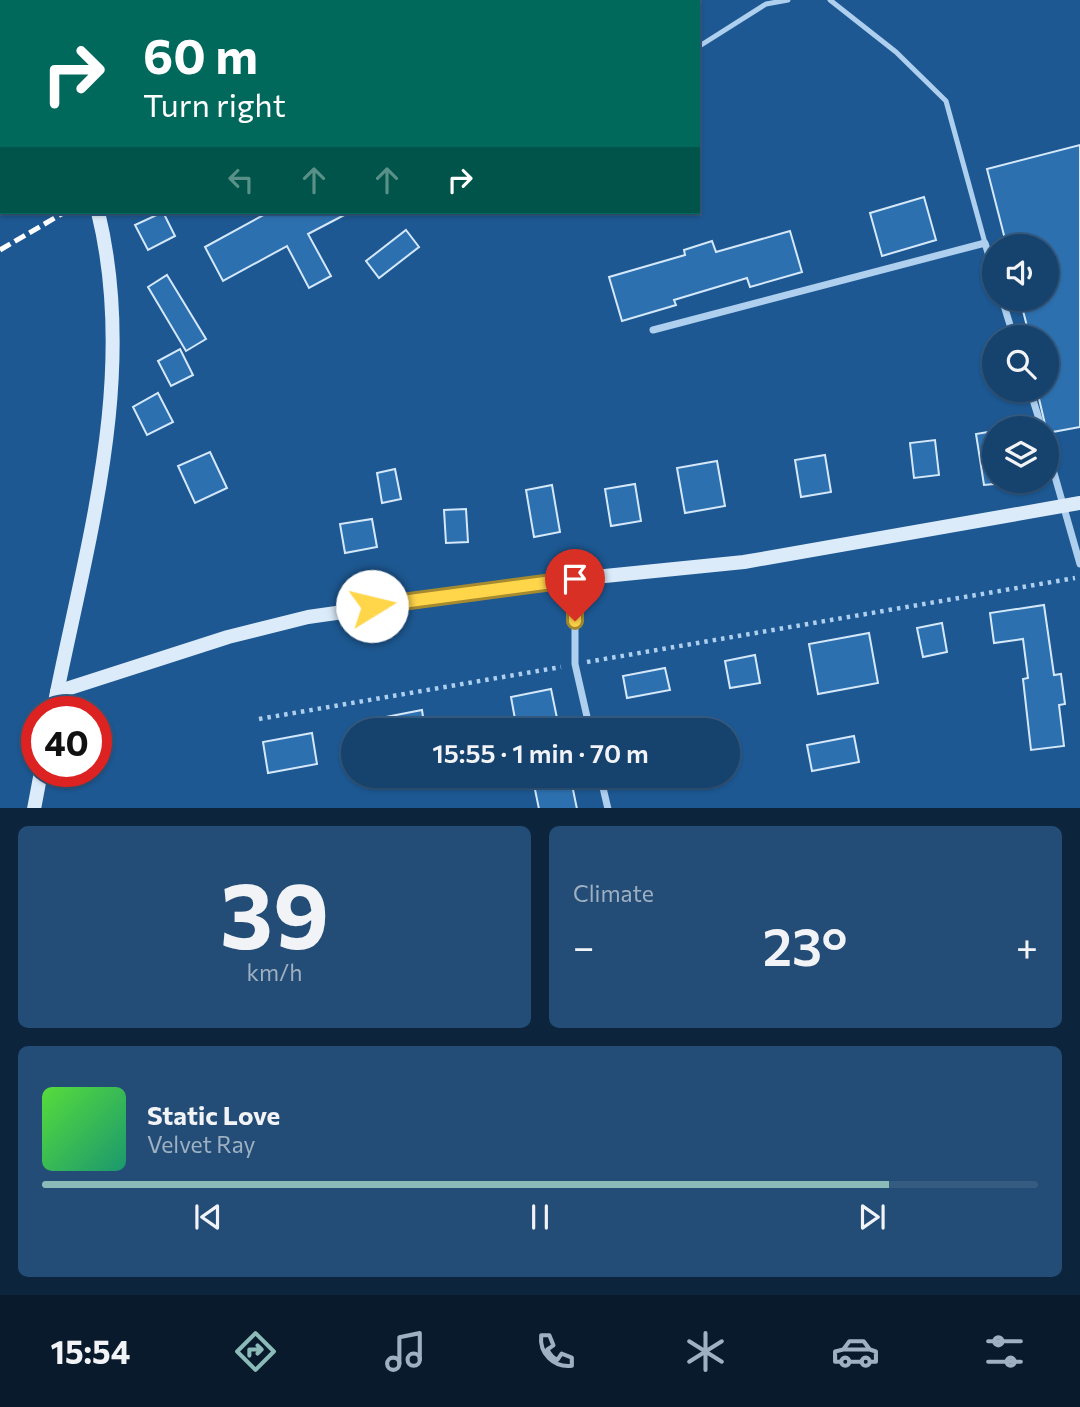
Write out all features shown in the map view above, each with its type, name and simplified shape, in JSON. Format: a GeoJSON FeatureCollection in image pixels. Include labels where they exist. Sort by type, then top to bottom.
{"type":"FeatureCollection","features":[{"type":"Feature","properties":{"kind":"street"},"geometry":{"type":"LineString","coordinates":[[56,696],[89,536],[114,379],[108,252],[99,214]]}},
{"type":"Feature","properties":{"kind":"street"},"geometry":{"type":"LineString","coordinates":[[653,330],[982,244]]}},
{"type":"Feature","properties":{"kind":"street"},"geometry":{"type":"LineString","coordinates":[[1059,485],[1080,564]]}},
{"type":"Feature","properties":{"kind":"street"},"geometry":{"type":"LineString","coordinates":[[57,692],[228,637],[308,617],[575,579],[744,562],[1080,503]]}},
{"type":"Feature","properties":{"kind":"street"},"geometry":{"type":"LineString","coordinates":[[575,579],[575,664],[587,718]]}},
{"type":"Feature","properties":{"kind":"street"},"geometry":{"type":"LineString","coordinates":[[34,808],[38,787]]}},
{"type":"Feature","properties":{"kind":"street"},"geometry":{"type":"LineString","coordinates":[[603,788],[608,808]]}},
{"type":"Feature","properties":{"kind":"lane"},"geometry":{"type":"LineString","coordinates":[[700,46],[766,4],[788,0]]}},
{"type":"Feature","properties":{"kind":"lane"},"geometry":{"type":"LineString","coordinates":[[830,0],[896,52],[946,101],[983,234]]}},
{"type":"Feature","properties":{"kind":"path"},"geometry":{"type":"LineString","coordinates":[[259,719],[1080,577]]}},
{"type":"Feature","properties":{"kind":"building"},"geometry":{"type":"Polygon","coordinates":[[[1080,145],[1080,427],[1059,431],[1059,416],[1043,416],[1040,402],[1059,402],[1059,325],[1027,325],[1023,311],[1059,311],[1059,234],[1004,234],[987,169],[1080,145]]]}},
{"type":"Feature","properties":{"kind":"building"},"geometry":{"type":"Polygon","coordinates":[[[924,197],[936,240],[882,256],[870,213],[924,197]]]}},
{"type":"Feature","properties":{"kind":"building"},"geometry":{"type":"Polygon","coordinates":[[[164,214],[175,236],[148,250],[135,225],[164,214]]]}},
{"type":"Feature","properties":{"kind":"building"},"geometry":{"type":"Polygon","coordinates":[[[265,214],[346,214],[308,234],[331,276],[309,288],[287,246],[223,281],[205,247],[265,214]]]}},
{"type":"Feature","properties":{"kind":"building"},"geometry":{"type":"Polygon","coordinates":[[[406,230],[419,247],[379,278],[366,261],[406,230]]]}},
{"type":"Feature","properties":{"kind":"building"},"geometry":{"type":"Polygon","coordinates":[[[790,231],[802,272],[750,287],[747,278],[674,300],[676,305],[622,321],[609,277],[685,255],[684,250],[712,241],[716,252],[790,231]]]}},
{"type":"Feature","properties":{"kind":"building"},"geometry":{"type":"Polygon","coordinates":[[[167,275],[206,339],[186,351],[148,287],[167,275]]]}},
{"type":"Feature","properties":{"kind":"building"},"geometry":{"type":"Polygon","coordinates":[[[180,349],[193,375],[171,386],[158,361],[180,349]]]}},
{"type":"Feature","properties":{"kind":"building"},"geometry":{"type":"Polygon","coordinates":[[[158,393],[173,422],[147,435],[133,407],[158,393]]]}},
{"type":"Feature","properties":{"kind":"building"},"geometry":{"type":"Polygon","coordinates":[[[982,433],[982,472],[976,434],[982,433]]]}},
{"type":"Feature","properties":{"kind":"building"},"geometry":{"type":"Polygon","coordinates":[[[935,440],[939,475],[914,478],[910,443],[935,440]]]}},
{"type":"Feature","properties":{"kind":"building"},"geometry":{"type":"Polygon","coordinates":[[[210,452],[227,488],[195,503],[178,466],[210,452]]]}},
{"type":"Feature","properties":{"kind":"building"},"geometry":{"type":"Polygon","coordinates":[[[825,455],[831,492],[801,497],[795,460],[825,455]]]}},
{"type":"Feature","properties":{"kind":"building"},"geometry":{"type":"Polygon","coordinates":[[[717,461],[725,506],[685,513],[677,468],[717,461]]]}},
{"type":"Feature","properties":{"kind":"building"},"geometry":{"type":"Polygon","coordinates":[[[395,469],[401,499],[382,503],[377,473],[395,469]]]}},
{"type":"Feature","properties":{"kind":"building"},"geometry":{"type":"Polygon","coordinates":[[[635,484],[641,521],[611,526],[605,489],[635,484]]]}},
{"type":"Feature","properties":{"kind":"building"},"geometry":{"type":"Polygon","coordinates":[[[552,485],[560,532],[534,537],[526,490],[552,485]]]}},
{"type":"Feature","properties":{"kind":"building"},"geometry":{"type":"Polygon","coordinates":[[[466,509],[468,542],[446,543],[444,510],[466,509]]]}},
{"type":"Feature","properties":{"kind":"building"},"geometry":{"type":"Polygon","coordinates":[[[372,519],[377,547],[345,553],[340,524],[372,519]]]}},
{"type":"Feature","properties":{"kind":"building"},"geometry":{"type":"Polygon","coordinates":[[[1044,605],[1054,675],[1061,674],[1065,704],[1059,705],[1064,746],[1031,750],[1023,679],[1028,678],[1023,639],[994,643],[990,613],[1044,605]]]}},
{"type":"Feature","properties":{"kind":"building"},"geometry":{"type":"Polygon","coordinates":[[[942,623],[947,652],[923,657],[917,628],[942,623]]]}},
{"type":"Feature","properties":{"kind":"building"},"geometry":{"type":"Polygon","coordinates":[[[869,633],[878,683],[818,694],[809,644],[869,633]]]}},
{"type":"Feature","properties":{"kind":"building"},"geometry":{"type":"Polygon","coordinates":[[[755,655],[760,683],[730,688],[725,661],[755,655]]]}},
{"type":"Feature","properties":{"kind":"building"},"geometry":{"type":"Polygon","coordinates":[[[665,668],[670,690],[627,698],[623,676],[665,668]]]}},
{"type":"Feature","properties":{"kind":"building"},"geometry":{"type":"Polygon","coordinates":[[[551,689],[557,718],[515,718],[511,697],[551,689]]]}},
{"type":"Feature","properties":{"kind":"building"},"geometry":{"type":"Polygon","coordinates":[[[422,710],[423,718],[381,718],[422,710]]]}},
{"type":"Feature","properties":{"kind":"building"},"geometry":{"type":"Polygon","coordinates":[[[312,733],[317,764],[268,773],[263,742],[312,733]]]}},
{"type":"Feature","properties":{"kind":"building"},"geometry":{"type":"Polygon","coordinates":[[[854,736],[859,762],[812,771],[807,745],[854,736]]]}},
{"type":"Feature","properties":{"kind":"building"},"geometry":{"type":"Polygon","coordinates":[[[535,788],[573,788],[577,808],[539,808],[535,788]]]}},
{"type":"Feature","properties":{"kind":"railway"},"geometry":{"type":"LineString","coordinates":[[0,250],[62,214]]}},
{"type":"Feature","properties":{"kind":"route"},"geometry":{"type":"LineString","coordinates":[[372,606],[575,579],[575,621]]}}]}
